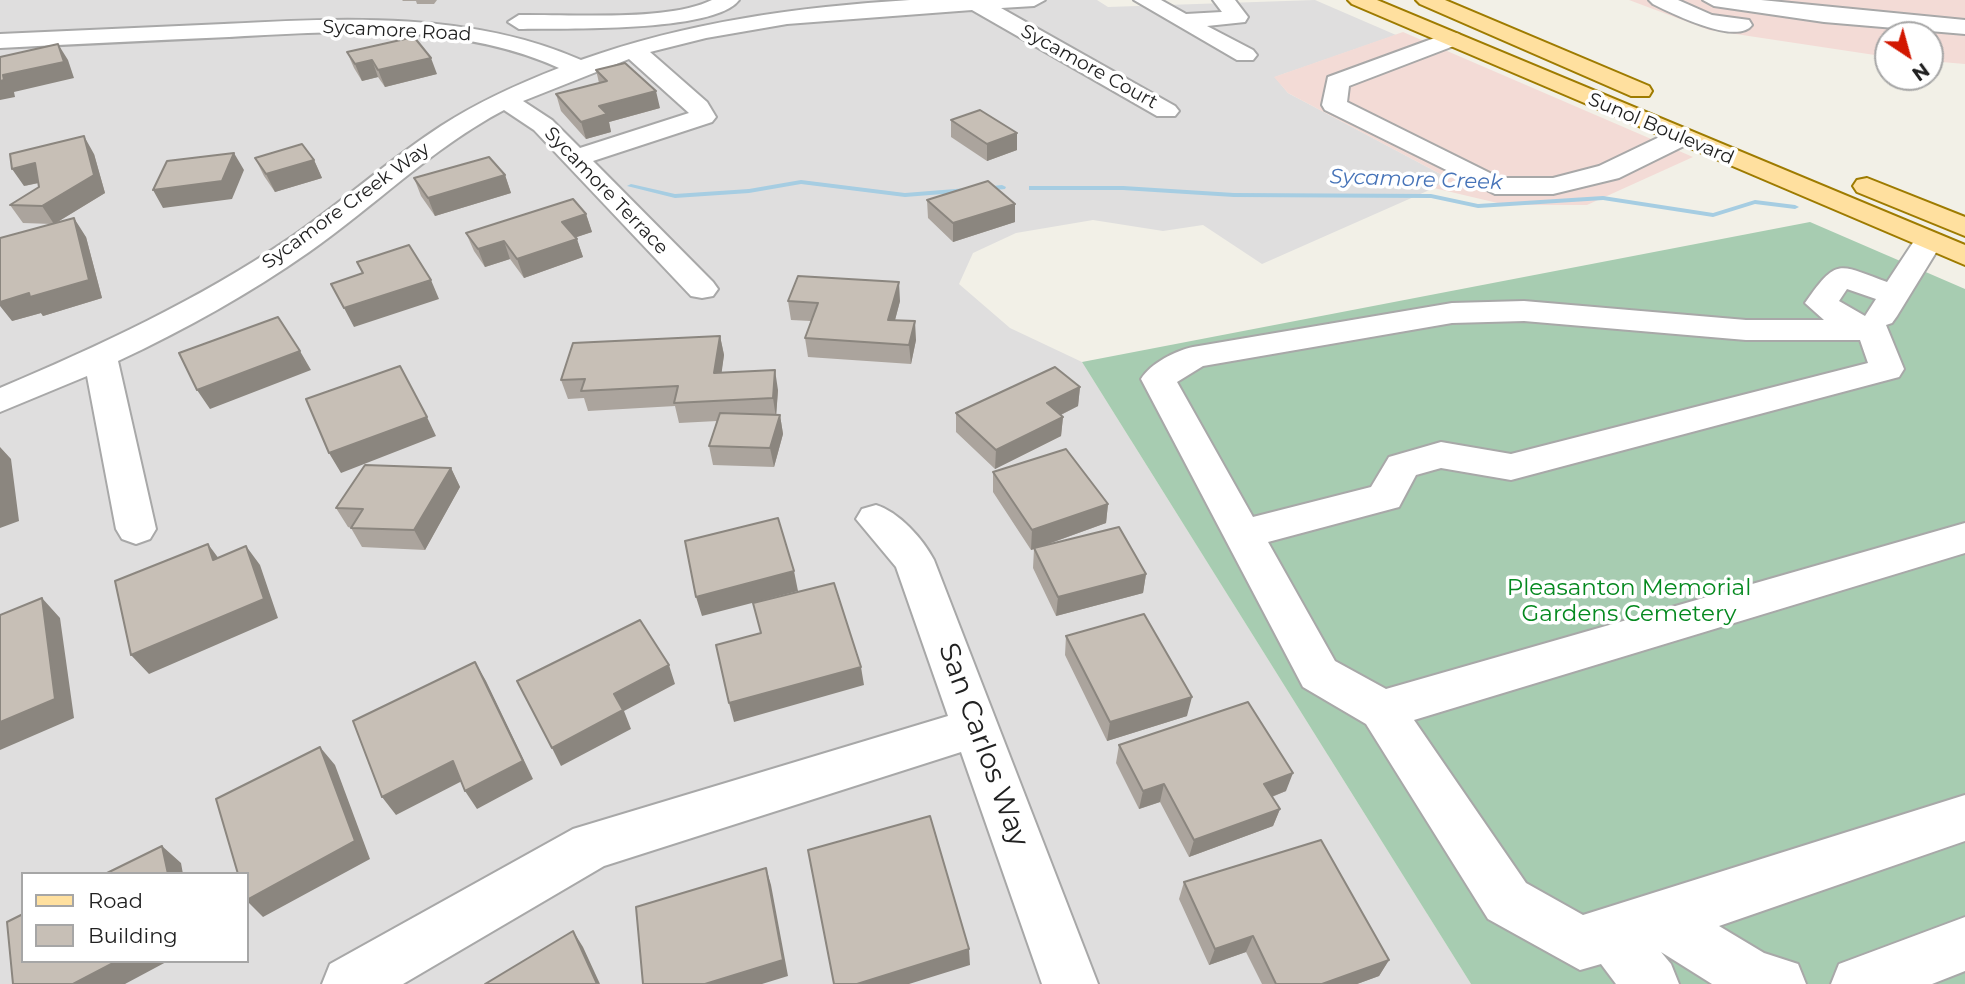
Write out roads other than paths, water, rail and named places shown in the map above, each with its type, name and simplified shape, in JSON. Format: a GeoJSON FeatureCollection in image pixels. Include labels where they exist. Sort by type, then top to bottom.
{"type":"FeatureCollection","features":[{"type":"Feature","properties":{"kind":"main road","name":"Sunol Boulevard"},"geometry":{"type":"LineString","coordinates":[[1359,0],[1681,137],[1950,247]]}},
{"type":"Feature","properties":{"kind":"main road","name":"Sunol Boulevard"},"geometry":{"type":"LineString","coordinates":[[1427,0],[1667,103]]}},
{"type":"Feature","properties":{"kind":"main road"},"geometry":{"type":"LineString","coordinates":[[1847,178],[1965,227]]}},
{"type":"Feature","properties":{"kind":"street"},"geometry":{"type":"LineString","coordinates":[[495,38],[535,13],[547,0]]}},
{"type":"Feature","properties":{"kind":"street"},"geometry":{"type":"LineString","coordinates":[[519,22],[690,14],[720,6],[728,0]]}},
{"type":"Feature","properties":{"kind":"street"},"geometry":{"type":"LineString","coordinates":[[579,68],[632,49],[708,30],[833,12],[1034,0]]}},
{"type":"Feature","properties":{"kind":"street"},"geometry":{"type":"LineString","coordinates":[[1145,0],[1245,55]]}},
{"type":"Feature","properties":{"kind":"street"},"geometry":{"type":"LineString","coordinates":[[1182,21],[1237,17],[1224,0]]}},
{"type":"Feature","properties":{"kind":"street"},"geometry":{"type":"LineString","coordinates":[[1660,0],[1965,27]]}},
{"type":"Feature","properties":{"kind":"street","name":"Sycamore Court"},"geometry":{"type":"LineString","coordinates":[[976,3],[1166,111]]}},
{"type":"Feature","properties":{"kind":"street"},"geometry":{"type":"LineString","coordinates":[[1713,5],[1832,38]]}},
{"type":"Feature","properties":{"kind":"street"},"geometry":{"type":"LineString","coordinates":[[442,31],[456,10]]}},
{"type":"Feature","properties":{"kind":"street","name":"Sycamore Road"},"geometry":{"type":"LineString","coordinates":[[0,41],[307,26],[442,31],[495,38],[564,60],[579,68]]}},
{"type":"Feature","properties":{"kind":"street"},"geometry":{"type":"LineString","coordinates":[[1451,40],[1337,82],[1334,105],[1494,186],[1553,186],[1609,172],[1681,137]]}},
{"type":"Feature","properties":{"kind":"street"},"geometry":{"type":"LineString","coordinates":[[575,158],[704,117],[698,107],[632,49]]}},
{"type":"Feature","properties":{"kind":"street","name":"Sycamore Creek Way"},"geometry":{"type":"LineString","coordinates":[[0,401],[100,358],[268,265],[449,131],[505,100],[579,68]]}},
{"type":"Feature","properties":{"kind":"street","name":"Sycamore Terrace"},"geometry":{"type":"LineString","coordinates":[[505,100],[543,125],[702,289]]}},
{"type":"Feature","properties":{"kind":"street"},"geometry":{"type":"LineString","coordinates":[[1872,330],[1895,295],[1950,247]]}},
{"type":"Feature","properties":{"kind":"street"},"geometry":{"type":"LineString","coordinates":[[1243,534],[1385,497],[1402,466],[1441,455],[1511,467],[1887,369],[1872,330],[1843,319],[1821,303],[1842,276],[1895,295]]}},
{"type":"Feature","properties":{"kind":"street"},"geometry":{"type":"LineString","coordinates":[[1872,330],[1746,330],[1524,311],[1451,313],[1194,358],[1158,379],[1320,674],[1382,710],[1507,901],[1580,943],[1965,818]]}},
{"type":"Feature","properties":{"kind":"street"},"geometry":{"type":"LineString","coordinates":[[100,358],[136,529]]}},
{"type":"Feature","properties":{"kind":"street","name":"San Carlos Way"},"geometry":{"type":"LineString","coordinates":[[876,519],[914,560],[978,727],[1070,984]]}},
{"type":"Feature","properties":{"kind":"street"},"geometry":{"type":"LineString","coordinates":[[1382,710],[1965,538]]}},
{"type":"Feature","properties":{"kind":"street"},"geometry":{"type":"LineString","coordinates":[[350,984],[591,846],[978,727]]}},
{"type":"Feature","properties":{"kind":"street"},"geometry":{"type":"LineString","coordinates":[[1635,927],[1651,984]]}},
{"type":"Feature","properties":{"kind":"street"},"geometry":{"type":"LineString","coordinates":[[1635,927],[1755,979],[1778,984]]}},
{"type":"Feature","properties":{"kind":"street"},"geometry":{"type":"LineString","coordinates":[[1859,984],[1965,944]]}},
{"type":"Feature","properties":{"kind":"waterway","name":"Sycamore Creek"},"geometry":{"type":"LineString","coordinates":[[631,186],[675,196],[749,191],[801,182],[905,195],[968,190]]}},
{"type":"Feature","properties":{"kind":"waterway","name":"Sycamore Creek"},"geometry":{"type":"LineString","coordinates":[[984,189],[1002,187]]}},
{"type":"Feature","properties":{"kind":"waterway","name":"Sycamore Creek"},"geometry":{"type":"LineString","coordinates":[[1032,188],[1123,188],[1234,195],[1431,196],[1478,206],[1603,198],[1713,215],[1755,202],[1795,207]]}},
{"type":"Feature","properties":{"kind":"park label","name":"Pleasanton Memorial Gardens Cemetery"},"geometry":{"type":"Point","coordinates":[1629,601]}}]}
